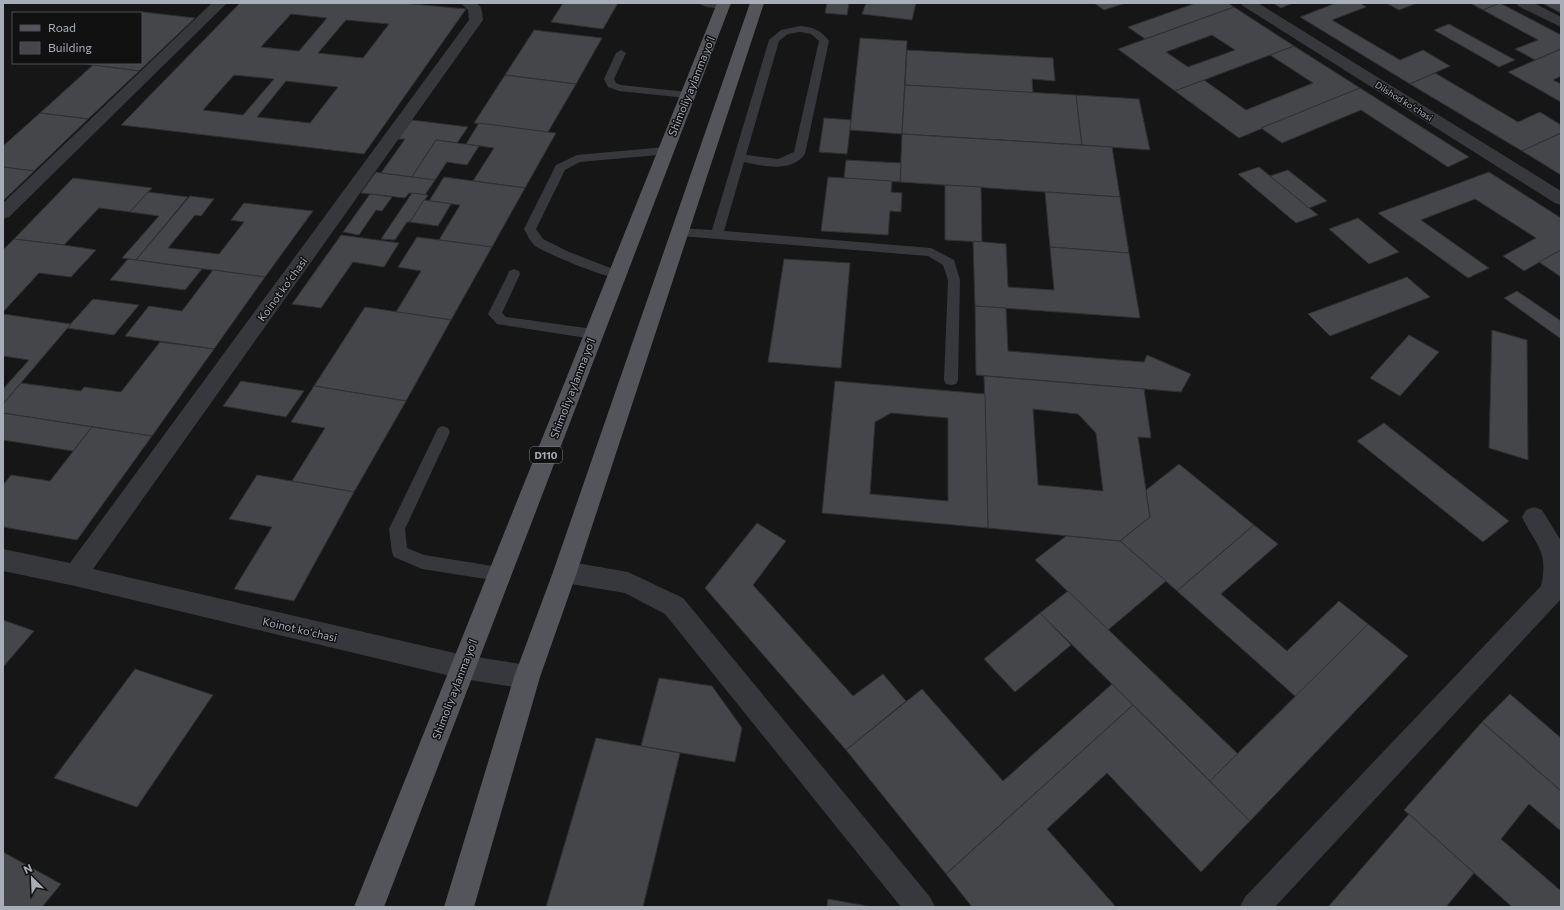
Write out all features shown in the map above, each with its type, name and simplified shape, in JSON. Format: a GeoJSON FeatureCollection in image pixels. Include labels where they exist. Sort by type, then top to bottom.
{"type":"FeatureCollection","features":[{"type":"Feature","properties":{"kind":"main road"},"geometry":{"type":"LineString","coordinates":[[459,907],[526,677],[565,572],[757,3]]}},
{"type":"Feature","properties":{"kind":"main road","name":"Shimoliy aylanma yoʻl"},"geometry":{"type":"LineString","coordinates":[[369,907],[687,95],[716,4]]}},
{"type":"Feature","properties":{"kind":"street"},"geometry":{"type":"LineString","coordinates":[[3,213],[220,3]]}},
{"type":"Feature","properties":{"kind":"street","name":"Koinot koʻchasi"},"geometry":{"type":"LineString","coordinates":[[75,575],[476,20],[475,8],[468,3]]}},
{"type":"Feature","properties":{"kind":"street","name":"Dilshod koʻchasi"},"geometry":{"type":"LineString","coordinates":[[1248,3],[1561,199]]}},
{"type":"Feature","properties":{"kind":"street"},"geometry":{"type":"LineString","coordinates":[[1524,3],[1561,23]]}},
{"type":"Feature","properties":{"kind":"street"},"geometry":{"type":"LineString","coordinates":[[1255,907],[1552,591],[1557,569],[1554,551],[1534,517]]}},
{"type":"Feature","properties":{"kind":"street","name":"Koinot koʻchasi"},"geometry":{"type":"LineString","coordinates":[[3,560],[75,575],[463,667],[526,677]]}},
{"type":"Feature","properties":{"kind":"street"},"geometry":{"type":"LineString","coordinates":[[565,572],[628,583],[674,606],[920,907]]}},
{"type":"Feature","properties":{"kind":"lane"},"geometry":{"type":"LineString","coordinates":[[717,234],[739,158],[774,40],[778,35],[787,30],[814,31],[821,35],[824,41],[799,154],[789,161],[778,163],[739,158]]}},
{"type":"Feature","properties":{"kind":"lane"},"geometry":{"type":"LineString","coordinates":[[621,53],[609,79],[612,85],[619,88],[687,95]]}},
{"type":"Feature","properties":{"kind":"lane"},"geometry":{"type":"LineString","coordinates":[[616,275],[565,255],[539,242],[530,229],[560,168],[577,159],[665,151]]}},
{"type":"Feature","properties":{"kind":"lane"},"geometry":{"type":"LineString","coordinates":[[680,232],[931,252],[949,263],[954,280],[951,380]]}},
{"type":"Feature","properties":{"kind":"lane"},"geometry":{"type":"LineString","coordinates":[[514,274],[495,314],[502,321],[593,334]]}},
{"type":"Feature","properties":{"kind":"lane"},"geometry":{"type":"LineString","coordinates":[[443,432],[397,529],[400,552],[422,562],[499,574]]}},
{"type":"Feature","properties":{"kind":"building"},"geometry":{"type":"Polygon","coordinates":[[[240,3],[402,3],[466,9],[364,154],[121,125],[240,3]],[[291,14],[261,47],[299,51],[327,18],[291,14]],[[346,20],[318,53],[363,58],[389,24],[346,20]],[[234,75],[203,110],[243,115],[274,79],[234,75]],[[286,81],[257,117],[310,123],[338,87],[286,81]]]}},
{"type":"Feature","properties":{"kind":"building"},"geometry":{"type":"Polygon","coordinates":[[[563,3],[618,3],[603,29],[551,22],[563,3]]]}},
{"type":"Feature","properties":{"kind":"building"},"geometry":{"type":"Polygon","coordinates":[[[827,3],[849,3],[847,15],[825,13],[827,3]]]}},
{"type":"Feature","properties":{"kind":"building"},"geometry":{"type":"Polygon","coordinates":[[[866,3],[916,3],[912,20],[862,14],[866,3]]]}},
{"type":"Feature","properties":{"kind":"building"},"geometry":{"type":"Polygon","coordinates":[[[1094,3],[1126,3],[1104,10],[1094,3]]]}},
{"type":"Feature","properties":{"kind":"building"},"geometry":{"type":"Polygon","coordinates":[[[1196,3],[1228,3],[1234,7],[1145,39],[1128,27],[1196,3]]]}},
{"type":"Feature","properties":{"kind":"building"},"geometry":{"type":"Polygon","coordinates":[[[1273,3],[1293,3],[1281,8],[1273,3]]]}},
{"type":"Feature","properties":{"kind":"building"},"geometry":{"type":"Polygon","coordinates":[[[1336,3],[1360,3],[1366,7],[1332,20],[1400,60],[1423,50],[1450,66],[1410,84],[1300,17],[1336,3]]]}},
{"type":"Feature","properties":{"kind":"building"},"geometry":{"type":"Polygon","coordinates":[[[1386,3],[1417,3],[1399,10],[1386,3]]]}},
{"type":"Feature","properties":{"kind":"building"},"geometry":{"type":"Polygon","coordinates":[[[1470,3],[1500,3],[1483,10],[1470,3]]]}},
{"type":"Feature","properties":{"kind":"building"},"geometry":{"type":"Polygon","coordinates":[[[1500,3],[1561,35],[1561,49],[1535,60],[1515,49],[1538,40],[1483,10],[1500,3]]]}},
{"type":"Feature","properties":{"kind":"building"},"geometry":{"type":"Polygon","coordinates":[[[1542,3],[1561,3],[1561,13],[1542,3]]]}},
{"type":"Feature","properties":{"kind":"building"},"geometry":{"type":"Polygon","coordinates":[[[1234,7],[1294,46],[1175,91],[1118,49],[1234,7]],[[1212,35],[1166,52],[1188,67],[1235,50],[1212,35]]]}},
{"type":"Feature","properties":{"kind":"building"},"geometry":{"type":"Polygon","coordinates":[[[142,13],[195,18],[139,71],[84,64],[142,64],[142,13]]]}},
{"type":"Feature","properties":{"kind":"building"},"geometry":{"type":"Polygon","coordinates":[[[1449,24],[1515,60],[1499,67],[1434,30],[1449,24]]]}},
{"type":"Feature","properties":{"kind":"building"},"geometry":{"type":"Polygon","coordinates":[[[534,30],[602,38],[576,84],[505,75],[534,30]]]}},
{"type":"Feature","properties":{"kind":"building"},"geometry":{"type":"Polygon","coordinates":[[[860,38],[907,41],[902,134],[850,130],[860,38]]]}},
{"type":"Feature","properties":{"kind":"building"},"geometry":{"type":"Polygon","coordinates":[[[1294,46],[1360,88],[1239,138],[1175,91],[1204,80],[1246,110],[1313,83],[1270,55],[1294,46]]]}},
{"type":"Feature","properties":{"kind":"building"},"geometry":{"type":"Polygon","coordinates":[[[1561,49],[1561,76],[1553,80],[1561,84],[1561,102],[1508,72],[1561,49]]]}},
{"type":"Feature","properties":{"kind":"building"},"geometry":{"type":"Polygon","coordinates":[[[907,50],[1053,58],[1055,81],[1032,79],[1033,93],[905,85],[907,50]]]}},
{"type":"Feature","properties":{"kind":"building"},"geometry":{"type":"Polygon","coordinates":[[[93,65],[139,71],[88,119],[40,113],[93,65]]]}},
{"type":"Feature","properties":{"kind":"building"},"geometry":{"type":"Polygon","coordinates":[[[1435,73],[1518,122],[1540,112],[1561,125],[1561,133],[1522,151],[1410,84],[1435,73]]]}},
{"type":"Feature","properties":{"kind":"building"},"geometry":{"type":"Polygon","coordinates":[[[505,75],[576,84],[548,132],[474,123],[505,75]]]}},
{"type":"Feature","properties":{"kind":"building"},"geometry":{"type":"Polygon","coordinates":[[[905,85],[1076,95],[1082,145],[902,134],[905,85]]]}},
{"type":"Feature","properties":{"kind":"building"},"geometry":{"type":"Polygon","coordinates":[[[1360,88],[1469,157],[1448,167],[1361,110],[1282,143],[1261,128],[1360,88]]]}},
{"type":"Feature","properties":{"kind":"building"},"geometry":{"type":"Polygon","coordinates":[[[1076,95],[1139,99],[1150,150],[1082,145],[1076,95]]]}},
{"type":"Feature","properties":{"kind":"building"},"geometry":{"type":"Polygon","coordinates":[[[40,113],[88,119],[34,171],[3,167],[3,146],[40,113]]]}},
{"type":"Feature","properties":{"kind":"building"},"geometry":{"type":"Polygon","coordinates":[[[824,118],[851,120],[847,154],[819,152],[824,118]]]}},
{"type":"Feature","properties":{"kind":"building"},"geometry":{"type":"Polygon","coordinates":[[[412,120],[468,127],[457,143],[436,140],[412,177],[381,173],[405,139],[398,139],[412,120]]]}},
{"type":"Feature","properties":{"kind":"building"},"geometry":{"type":"Polygon","coordinates":[[[479,123],[556,133],[525,188],[473,181],[494,148],[466,144],[479,123]]]}},
{"type":"Feature","properties":{"kind":"building"},"geometry":{"type":"Polygon","coordinates":[[[1561,133],[1561,175],[1522,151],[1561,133]]]}},
{"type":"Feature","properties":{"kind":"building"},"geometry":{"type":"Polygon","coordinates":[[[902,134],[1112,147],[1120,197],[900,182],[902,134]]]}},
{"type":"Feature","properties":{"kind":"building"},"geometry":{"type":"Polygon","coordinates":[[[436,140],[479,146],[467,165],[447,162],[435,180],[412,177],[436,140]]]}},
{"type":"Feature","properties":{"kind":"building"},"geometry":{"type":"Polygon","coordinates":[[[846,160],[901,163],[900,182],[844,178],[846,160]]]}},
{"type":"Feature","properties":{"kind":"building"},"geometry":{"type":"Polygon","coordinates":[[[3,167],[34,171],[3,201],[3,167]]]}},
{"type":"Feature","properties":{"kind":"building"},"geometry":{"type":"Polygon","coordinates":[[[1259,167],[1318,215],[1296,223],[1238,174],[1259,167]]]}},
{"type":"Feature","properties":{"kind":"building"},"geometry":{"type":"Polygon","coordinates":[[[1288,170],[1327,201],[1309,208],[1270,176],[1288,170]]]}},
{"type":"Feature","properties":{"kind":"building"},"geometry":{"type":"Polygon","coordinates":[[[376,172],[435,180],[425,195],[409,193],[405,198],[361,193],[376,172]]]}},
{"type":"Feature","properties":{"kind":"building"},"geometry":{"type":"Polygon","coordinates":[[[1489,172],[1561,218],[1561,250],[1524,271],[1503,256],[1536,238],[1475,199],[1421,220],[1489,268],[1468,278],[1378,213],[1489,172]]]}},
{"type":"Feature","properties":{"kind":"building"},"geometry":{"type":"Polygon","coordinates":[[[444,177],[525,188],[492,247],[439,240],[460,205],[429,201],[444,177]]]}},
{"type":"Feature","properties":{"kind":"building"},"geometry":{"type":"Polygon","coordinates":[[[828,177],[892,181],[891,192],[902,193],[901,212],[890,211],[888,235],[821,231],[828,177]]]}},
{"type":"Feature","properties":{"kind":"building"},"geometry":{"type":"Polygon","coordinates":[[[73,178],[152,188],[130,212],[99,208],[64,245],[14,239],[73,178]]]}},
{"type":"Feature","properties":{"kind":"building"},"geometry":{"type":"Polygon","coordinates":[[[945,185],[981,187],[982,242],[945,240],[945,185]]]}},
{"type":"Feature","properties":{"kind":"building"},"geometry":{"type":"Polygon","coordinates":[[[148,192],[188,197],[136,260],[122,258],[159,216],[130,212],[148,192]]]}},
{"type":"Feature","properties":{"kind":"building"},"geometry":{"type":"Polygon","coordinates":[[[1045,192],[1120,197],[1129,253],[1050,247],[1045,192]]]}},
{"type":"Feature","properties":{"kind":"building"},"geometry":{"type":"Polygon","coordinates":[[[412,193],[428,195],[410,222],[407,222],[395,240],[381,239],[412,193]]]}},
{"type":"Feature","properties":{"kind":"building"},"geometry":{"type":"Polygon","coordinates":[[[370,194],[392,197],[382,211],[376,210],[359,235],[343,232],[370,194]]]}},
{"type":"Feature","properties":{"kind":"building"},"geometry":{"type":"Polygon","coordinates":[[[190,196],[214,199],[201,216],[195,215],[168,248],[219,254],[244,222],[231,220],[244,203],[313,211],[265,277],[136,260],[190,196]]]}},
{"type":"Feature","properties":{"kind":"building"},"geometry":{"type":"Polygon","coordinates":[[[424,200],[451,204],[438,226],[410,222],[424,200]]]}},
{"type":"Feature","properties":{"kind":"building"},"geometry":{"type":"Polygon","coordinates":[[[1358,218],[1399,252],[1369,264],[1329,229],[1358,218]]]}},
{"type":"Feature","properties":{"kind":"building"},"geometry":{"type":"Polygon","coordinates":[[[341,235],[399,243],[384,267],[353,262],[321,308],[292,304],[341,235]]]}},
{"type":"Feature","properties":{"kind":"building"},"geometry":{"type":"Polygon","coordinates":[[[417,237],[492,247],[451,320],[396,312],[421,271],[398,267],[417,237]]]}},
{"type":"Feature","properties":{"kind":"building"},"geometry":{"type":"Polygon","coordinates":[[[14,239],[96,250],[71,277],[39,273],[3,312],[3,250],[14,239]]]}},
{"type":"Feature","properties":{"kind":"building"},"geometry":{"type":"Polygon","coordinates":[[[973,241],[1006,244],[1008,287],[1054,290],[1050,247],[1129,253],[1140,318],[975,306],[973,241]]]}},
{"type":"Feature","properties":{"kind":"building"},"geometry":{"type":"Polygon","coordinates":[[[1561,250],[1561,277],[1539,262],[1561,250]]]}},
{"type":"Feature","properties":{"kind":"building"},"geometry":{"type":"Polygon","coordinates":[[[128,259],[202,269],[185,290],[110,280],[128,259]]]}},
{"type":"Feature","properties":{"kind":"building"},"geometry":{"type":"Polygon","coordinates":[[[784,259],[850,263],[841,368],[768,362],[784,259]]]}},
{"type":"Feature","properties":{"kind":"building"},"geometry":{"type":"Polygon","coordinates":[[[213,270],[265,277],[214,349],[125,336],[149,306],[182,311],[213,270]]]}},
{"type":"Feature","properties":{"kind":"building"},"geometry":{"type":"Polygon","coordinates":[[[1407,277],[1430,297],[1330,336],[1308,314],[1407,277]]]}},
{"type":"Feature","properties":{"kind":"building"},"geometry":{"type":"Polygon","coordinates":[[[1517,291],[1561,321],[1561,339],[1504,298],[1517,291]]]}},
{"type":"Feature","properties":{"kind":"building"},"geometry":{"type":"Polygon","coordinates":[[[93,299],[139,305],[114,335],[67,328],[93,299]]]}},
{"type":"Feature","properties":{"kind":"building"},"geometry":{"type":"Polygon","coordinates":[[[975,306],[1006,308],[1008,351],[1144,362],[1147,355],[1191,374],[1181,392],[976,375],[975,306]]]}},
{"type":"Feature","properties":{"kind":"building"},"geometry":{"type":"Polygon","coordinates":[[[365,307],[451,320],[406,401],[314,386],[365,307]]]}},
{"type":"Feature","properties":{"kind":"building"},"geometry":{"type":"Polygon","coordinates":[[[3,314],[71,324],[3,404],[3,389],[29,360],[3,356],[3,314]]]}},
{"type":"Feature","properties":{"kind":"building"},"geometry":{"type":"Polygon","coordinates":[[[1492,330],[1527,340],[1528,460],[1489,448],[1492,330]]]}},
{"type":"Feature","properties":{"kind":"building"},"geometry":{"type":"Polygon","coordinates":[[[1409,335],[1439,352],[1400,396],[1370,378],[1409,335]]]}},
{"type":"Feature","properties":{"kind":"building"},"geometry":{"type":"Polygon","coordinates":[[[160,342],[214,349],[152,436],[3,413],[3,404],[21,383],[81,391],[84,387],[121,392],[160,342]]]}},
{"type":"Feature","properties":{"kind":"building"},"geometry":{"type":"Polygon","coordinates":[[[984,376],[1144,389],[1151,438],[1138,437],[1150,517],[1120,541],[988,528],[984,376]],[[1033,409],[1038,485],[1103,491],[1096,433],[1078,414],[1033,409]]]}},
{"type":"Feature","properties":{"kind":"building"},"geometry":{"type":"Polygon","coordinates":[[[241,381],[304,391],[286,417],[223,406],[241,381]]]}},
{"type":"Feature","properties":{"kind":"building"},"geometry":{"type":"Polygon","coordinates":[[[835,381],[985,394],[988,528],[822,513],[835,381]],[[891,413],[875,422],[870,494],[948,501],[948,418],[891,413]]]}},
{"type":"Feature","properties":{"kind":"building"},"geometry":{"type":"Polygon","coordinates":[[[314,386],[406,401],[354,492],[292,481],[325,428],[291,422],[314,386]]]}},
{"type":"Feature","properties":{"kind":"building"},"geometry":{"type":"Polygon","coordinates":[[[3,413],[92,427],[73,451],[3,440],[3,413]]]}},
{"type":"Feature","properties":{"kind":"building"},"geometry":{"type":"Polygon","coordinates":[[[1384,423],[1509,521],[1483,542],[1357,441],[1384,423]]]}},
{"type":"Feature","properties":{"kind":"building"},"geometry":{"type":"Polygon","coordinates":[[[92,427],[152,436],[77,540],[3,527],[3,485],[11,475],[50,481],[92,427]]]}},
{"type":"Feature","properties":{"kind":"building"},"geometry":{"type":"Polygon","coordinates":[[[1179,464],[1254,525],[1177,591],[1120,541],[1150,517],[1146,490],[1179,464]]]}},
{"type":"Feature","properties":{"kind":"building"},"geometry":{"type":"Polygon","coordinates":[[[257,475],[354,492],[294,601],[234,589],[272,527],[229,519],[257,475]]]}},
{"type":"Feature","properties":{"kind":"building"},"geometry":{"type":"Polygon","coordinates":[[[757,523],[786,541],[753,585],[853,696],[883,674],[906,701],[846,750],[705,588],[757,523]]]}},
{"type":"Feature","properties":{"kind":"building"},"geometry":{"type":"Polygon","coordinates":[[[1254,525],[1278,544],[1221,594],[1287,651],[1339,601],[1368,624],[1296,697],[1177,591],[1254,525]]]}},
{"type":"Feature","properties":{"kind":"building"},"geometry":{"type":"Polygon","coordinates":[[[1066,536],[1120,541],[1166,581],[1108,630],[1035,560],[1066,536]]]}},
{"type":"Feature","properties":{"kind":"building"},"geometry":{"type":"Polygon","coordinates":[[[1068,591],[1238,754],[1210,781],[1040,613],[1068,591]]]}},
{"type":"Feature","properties":{"kind":"building"},"geometry":{"type":"Polygon","coordinates":[[[1040,613],[1071,645],[1015,692],[984,659],[1040,613]]]}},
{"type":"Feature","properties":{"kind":"building"},"geometry":{"type":"Polygon","coordinates":[[[3,620],[34,631],[3,667],[3,620]]]}},
{"type":"Feature","properties":{"kind":"building"},"geometry":{"type":"Polygon","coordinates":[[[1368,624],[1408,656],[1250,821],[1210,781],[1368,624]]]}},
{"type":"Feature","properties":{"kind":"building"},"geometry":{"type":"Polygon","coordinates":[[[135,669],[213,695],[137,807],[54,778],[135,669]]]}},
{"type":"Feature","properties":{"kind":"building"},"geometry":{"type":"Polygon","coordinates":[[[659,678],[712,686],[742,728],[735,762],[641,746],[659,678]]]}},
{"type":"Feature","properties":{"kind":"building"},"geometry":{"type":"Polygon","coordinates":[[[1112,684],[1133,705],[946,874],[846,750],[922,689],[1003,781],[1112,684]]]}},
{"type":"Feature","properties":{"kind":"building"},"geometry":{"type":"Polygon","coordinates":[[[1510,694],[1561,738],[1561,791],[1482,722],[1510,694]]]}},
{"type":"Feature","properties":{"kind":"building"},"geometry":{"type":"Polygon","coordinates":[[[1133,705],[1250,821],[1201,872],[1107,773],[1047,829],[1116,907],[972,907],[946,874],[1133,705]]]}},
{"type":"Feature","properties":{"kind":"building"},"geometry":{"type":"Polygon","coordinates":[[[1482,722],[1561,791],[1561,831],[1529,804],[1501,839],[1561,891],[1561,907],[1512,907],[1404,810],[1482,722]]]}},
{"type":"Feature","properties":{"kind":"building"},"geometry":{"type":"Polygon","coordinates":[[[596,738],[680,753],[643,907],[546,907],[596,738]]]}},
{"type":"Feature","properties":{"kind":"building"},"geometry":{"type":"Polygon","coordinates":[[[1409,814],[1474,873],[1446,907],[1328,907],[1409,814]]]}},
{"type":"Feature","properties":{"kind":"building"},"geometry":{"type":"Polygon","coordinates":[[[3,852],[61,884],[42,907],[3,907],[3,852]]]}},
{"type":"Feature","properties":{"kind":"building"},"geometry":{"type":"Polygon","coordinates":[[[828,899],[873,907],[827,907],[828,899]]]}}]}
